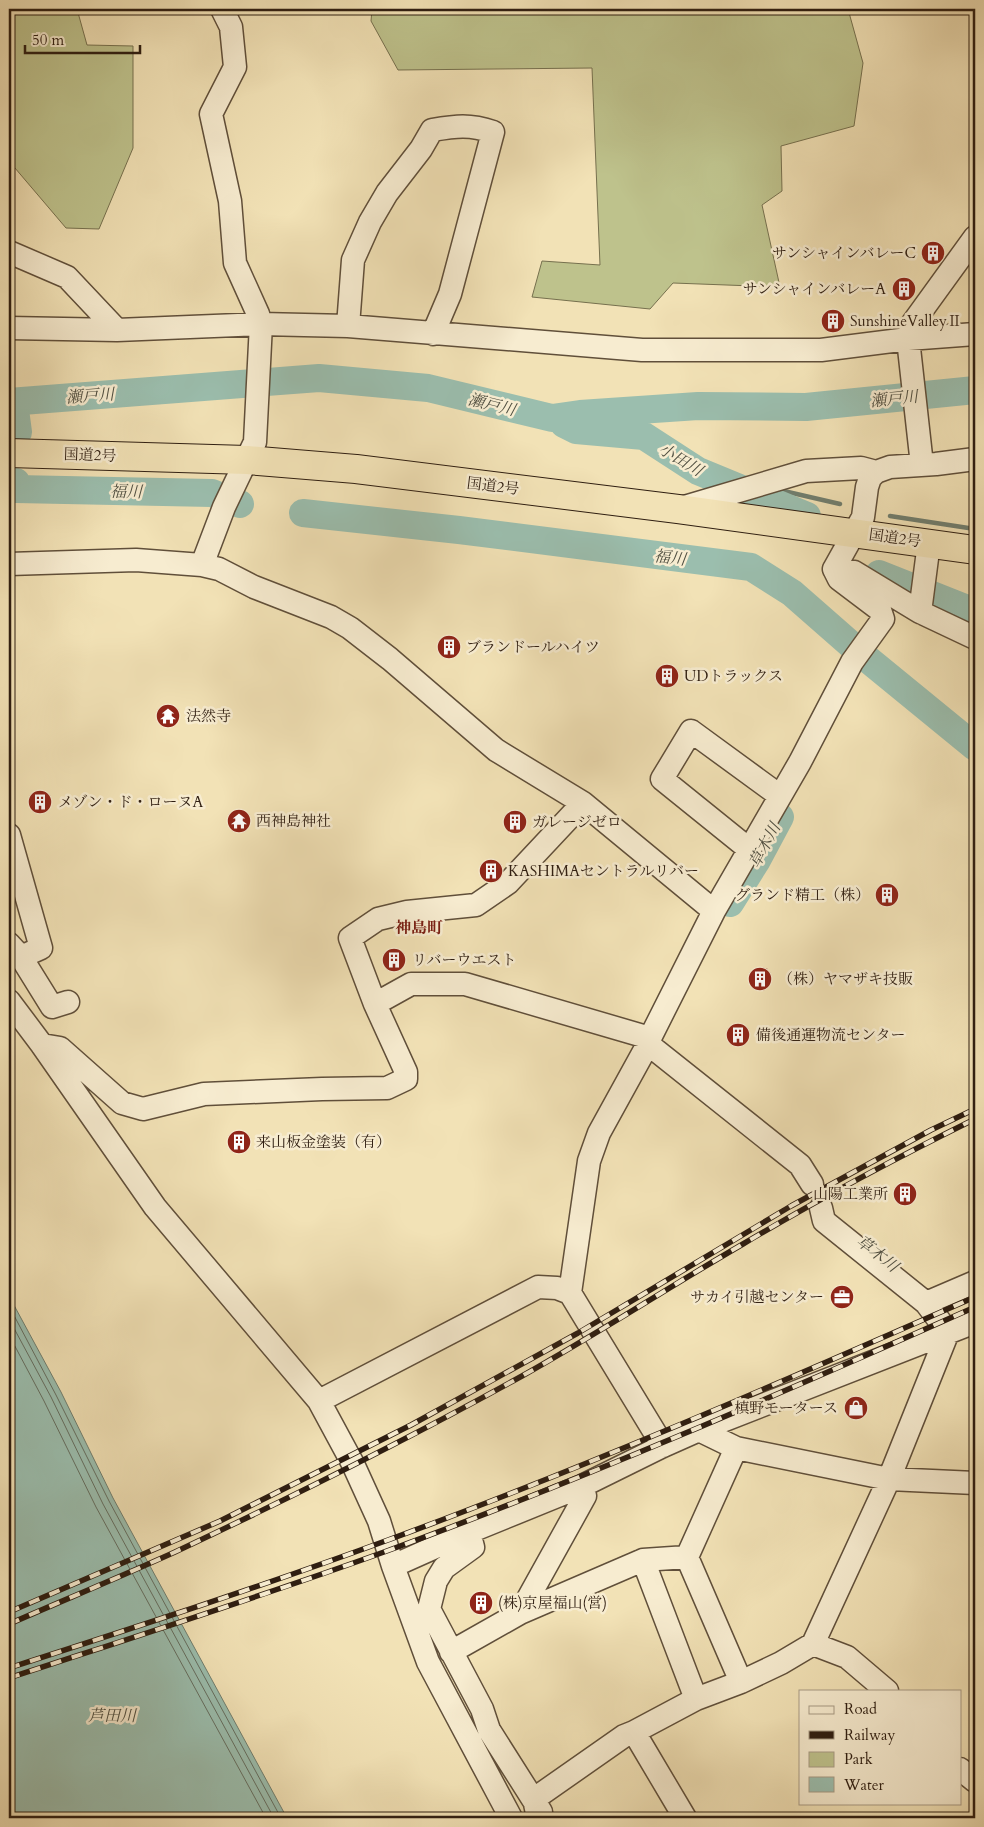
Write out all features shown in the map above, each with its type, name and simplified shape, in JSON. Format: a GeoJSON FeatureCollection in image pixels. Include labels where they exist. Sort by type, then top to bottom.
{"type":"FeatureCollection","features":[{"type":"Feature","properties":{"kind":"highway","name":"国道2号"},"geometry":{"type":"LineString","coordinates":[[9,453],[363,488],[975,567]]}},
{"type":"Feature","properties":{"kind":"highway","name":"国道2号"},"geometry":{"type":"LineString","coordinates":[[9,472],[239,475],[356,469],[678,509],[844,550]]}},
{"type":"Feature","properties":{"kind":"highway","name":"国道2号"},"geometry":{"type":"LineString","coordinates":[[926,561],[975,550]]}},
{"type":"Feature","properties":{"kind":"street"},"geometry":{"type":"LineString","coordinates":[[202,565],[239,475],[261,329],[258,314],[235,264],[230,201],[212,114],[235,68],[231,27],[222,9]]}},
{"type":"Feature","properties":{"kind":"street"},"geometry":{"type":"LineString","coordinates":[[348,326],[353,260],[370,222],[387,193],[421,149],[432,130],[454,126],[477,126],[493,132],[450,294],[433,334]]}},
{"type":"Feature","properties":{"kind":"street"},"geometry":{"type":"LineString","coordinates":[[921,457],[909,342],[912,324],[975,237]]}},
{"type":"Feature","properties":{"kind":"street"},"geometry":{"type":"LineString","coordinates":[[9,252],[68,277],[117,330]]}},
{"type":"Feature","properties":{"kind":"street"},"geometry":{"type":"LineString","coordinates":[[9,328],[117,330],[348,326],[642,350],[821,350],[975,334]]}},
{"type":"Feature","properties":{"kind":"street"},"geometry":{"type":"LineString","coordinates":[[570,1293],[589,1161],[599,1133],[649,1041],[714,911],[800,762],[852,662],[883,619],[880,610],[839,579],[844,550],[863,517],[870,478],[876,472],[921,457],[975,459]]}},
{"type":"Feature","properties":{"kind":"street"},"geometry":{"type":"LineString","coordinates":[[678,509],[806,471],[861,468],[876,472]]}},
{"type":"Feature","properties":{"kind":"street"},"geometry":{"type":"LineString","coordinates":[[844,550],[854,572],[975,638]]}},
{"type":"Feature","properties":{"kind":"street"},"geometry":{"type":"LineString","coordinates":[[9,564],[136,560],[202,565],[219,569],[254,587],[331,618],[350,628],[390,659],[496,750],[583,803],[621,837],[714,911]]}},
{"type":"Feature","properties":{"kind":"street"},"geometry":{"type":"LineString","coordinates":[[921,608],[926,561]]}},
{"type":"Feature","properties":{"kind":"street"},"geometry":{"type":"LineString","coordinates":[[750,850],[662,779],[691,731],[780,796]]}},
{"type":"Feature","properties":{"kind":"street"},"geometry":{"type":"LineString","coordinates":[[42,1045],[60,1048],[122,1103],[143,1109],[204,1094],[387,1088],[406,1079],[406,1072],[375,1004],[350,938],[378,919],[407,912],[476,905],[508,883],[583,803]]}},
{"type":"Feature","properties":{"kind":"street"},"geometry":{"type":"LineString","coordinates":[[9,835],[41,948],[13,950]]}},
{"type":"Feature","properties":{"kind":"street"},"geometry":{"type":"LineString","coordinates":[[13,950],[52,1007],[68,1002]]}},
{"type":"Feature","properties":{"kind":"street"},"geometry":{"type":"LineString","coordinates":[[375,1004],[410,984],[465,984],[649,1041],[800,1165],[812,1184]]}},
{"type":"Feature","properties":{"kind":"street"},"geometry":{"type":"LineString","coordinates":[[9,1001],[42,1045],[154,1207],[319,1402],[380,1521],[393,1566],[428,1662],[511,1818]]}},
{"type":"Feature","properties":{"kind":"street"},"geometry":{"type":"LineString","coordinates":[[821,1208],[824,1221],[926,1303],[948,1332]]}},
{"type":"Feature","properties":{"kind":"street"},"geometry":{"type":"LineString","coordinates":[[926,1303],[975,1282]]}},
{"type":"Feature","properties":{"kind":"street"},"geometry":{"type":"LineString","coordinates":[[319,1402],[538,1287],[557,1288],[570,1293],[663,1446]]}},
{"type":"Feature","properties":{"kind":"street"},"geometry":{"type":"LineString","coordinates":[[393,1566],[469,1532],[582,1486],[699,1430],[975,1322]]}},
{"type":"Feature","properties":{"kind":"street"},"geometry":{"type":"LineString","coordinates":[[428,1662],[489,1730],[539,1812],[624,1736],[696,1699],[741,1682],[781,1663],[814,1644],[889,1479],[948,1332]]}},
{"type":"Feature","properties":{"kind":"street"},"geometry":{"type":"LineString","coordinates":[[699,1430],[736,1448],[889,1479],[975,1483]]}},
{"type":"Feature","properties":{"kind":"street"},"geometry":{"type":"LineString","coordinates":[[736,1448],[687,1557],[741,1682]]}},
{"type":"Feature","properties":{"kind":"street"},"geometry":{"type":"LineString","coordinates":[[520,1613],[585,1496],[582,1486]]}},
{"type":"Feature","properties":{"kind":"street"},"geometry":{"type":"LineString","coordinates":[[469,1532],[473,1547],[444,1568],[436,1581],[428,1609],[482,1709],[489,1730]]}},
{"type":"Feature","properties":{"kind":"street"},"geometry":{"type":"LineString","coordinates":[[451,1652],[520,1613],[642,1560],[687,1557]]}},
{"type":"Feature","properties":{"kind":"street"},"geometry":{"type":"LineString","coordinates":[[642,1560],[696,1699]]}},
{"type":"Feature","properties":{"kind":"street"},"geometry":{"type":"LineString","coordinates":[[814,1644],[847,1657],[886,1690]]}},
{"type":"Feature","properties":{"kind":"street"},"geometry":{"type":"LineString","coordinates":[[634,1732],[685,1818]]}},
{"type":"Feature","properties":{"kind":"street"},"geometry":{"type":"LineString","coordinates":[[962,1771],[975,1781]]}},
{"type":"Feature","properties":{"kind":"green space"},"geometry":{"type":"Polygon","coordinates":[[[9,9],[77,9],[87,45],[133,46],[133,148],[99,229],[66,228],[9,161],[9,9]]]}},
{"type":"Feature","properties":{"kind":"green space"},"geometry":{"type":"Polygon","coordinates":[[[372,9],[848,9],[863,63],[854,126],[781,146],[782,191],[762,205],[780,287],[673,283],[650,309],[532,297],[542,261],[600,265],[592,68],[398,70],[371,21],[372,9]]]}},
{"type":"Feature","properties":{"kind":"water","name":"芦田川"},"geometry":{"type":"Polygon","coordinates":[[[9,1296],[61,1392],[113,1498],[287,1818],[9,1818],[9,1296]]]}},
{"type":"Feature","properties":{"kind":"waterway","name":"瀬戸川"},"geometry":{"type":"LineString","coordinates":[[9,402],[319,378],[428,388],[552,418],[580,414],[698,406],[806,407],[975,390]]}},
{"type":"Feature","properties":{"kind":"waterway","name":"福川"},"geometry":{"type":"LineString","coordinates":[[14,402],[18,432]]}},
{"type":"Feature","properties":{"kind":"waterway","name":"小田川"},"geometry":{"type":"LineString","coordinates":[[564,424],[576,430],[644,436],[698,471],[807,516]]}},
{"type":"Feature","properties":{"kind":"waterway","name":"小田川"},"geometry":{"type":"LineString","coordinates":[[709,475],[738,481]]}},
{"type":"Feature","properties":{"kind":"waterway","name":"福川"},"geometry":{"type":"LineString","coordinates":[[16,482],[16,489],[212,493],[240,504]]}},
{"type":"Feature","properties":{"kind":"waterway"},"geometry":{"type":"LineString","coordinates":[[775,489],[840,504]]}},
{"type":"Feature","properties":{"kind":"waterway","name":"福川"},"geometry":{"type":"LineString","coordinates":[[303,513],[459,530],[751,567],[792,593],[865,657],[975,747]]}},
{"type":"Feature","properties":{"kind":"waterway"},"geometry":{"type":"LineString","coordinates":[[890,516],[975,529]]}},
{"type":"Feature","properties":{"kind":"waterway","name":"小田川"},"geometry":{"type":"LineString","coordinates":[[879,574],[975,612]]}},
{"type":"Feature","properties":{"kind":"waterway","name":"草木川"},"geometry":{"type":"LineString","coordinates":[[730,903],[757,860],[780,817]]}},
{"type":"Feature","properties":{"kind":"railway"},"geometry":{"type":"LineString","coordinates":[[9,1612],[220,1521],[411,1425],[578,1333],[791,1206],[931,1130],[975,1109]]}},
{"type":"Feature","properties":{"kind":"railway"},"geometry":{"type":"LineString","coordinates":[[9,1624],[175,1552],[393,1445],[550,1360],[800,1211],[975,1119]]}},
{"type":"Feature","properties":{"kind":"railway"},"geometry":{"type":"LineString","coordinates":[[9,1668],[247,1590],[462,1512],[684,1423],[975,1297]]}},
{"type":"Feature","properties":{"kind":"railway"},"geometry":{"type":"LineString","coordinates":[[9,1678],[291,1585],[459,1524],[681,1435],[975,1307]]}},
{"type":"Feature","properties":{"kind":"place","name":"サンシャインバレーC"},"geometry":{"type":"Point","coordinates":[933,253]}},
{"type":"Feature","properties":{"kind":"place","name":"サンシャインバレーA"},"geometry":{"type":"Point","coordinates":[904,289]}},
{"type":"Feature","properties":{"kind":"place","name":"SunshineValleyⅡ"},"geometry":{"type":"Point","coordinates":[833,321]}},
{"type":"Feature","properties":{"kind":"place","name":"ブランドールハイツ"},"geometry":{"type":"Point","coordinates":[449,647]}},
{"type":"Feature","properties":{"kind":"place","name":"UDトラックス"},"geometry":{"type":"Point","coordinates":[667,676]}},
{"type":"Feature","properties":{"kind":"place","name":"法然寺"},"geometry":{"type":"Point","coordinates":[168,716]}},
{"type":"Feature","properties":{"kind":"place","name":"メゾン・ド・ローヌA"},"geometry":{"type":"Point","coordinates":[40,802]}},
{"type":"Feature","properties":{"kind":"place","name":"西神島神社"},"geometry":{"type":"Point","coordinates":[239,821]}},
{"type":"Feature","properties":{"kind":"place","name":"ガレージゼロ"},"geometry":{"type":"Point","coordinates":[515,822]}},
{"type":"Feature","properties":{"kind":"place","name":"KASHIMAセントラルリバー"},"geometry":{"type":"Point","coordinates":[491,871]}},
{"type":"Feature","properties":{"kind":"place","name":"グランド精工（株）"},"geometry":{"type":"Point","coordinates":[887,895]}},
{"type":"Feature","properties":{"kind":"place","name":"リバーウエスト"},"geometry":{"type":"Point","coordinates":[394,960]}},
{"type":"Feature","properties":{"kind":"place","name":"（株）ヤマザキ技販"},"geometry":{"type":"Point","coordinates":[760,979]}},
{"type":"Feature","properties":{"kind":"place","name":"備後通運物流センター"},"geometry":{"type":"Point","coordinates":[738,1035]}},
{"type":"Feature","properties":{"kind":"place","name":"来山板金塗装（有）"},"geometry":{"type":"Point","coordinates":[239,1142]}},
{"type":"Feature","properties":{"kind":"place","name":"山陽工業所"},"geometry":{"type":"Point","coordinates":[905,1194]}},
{"type":"Feature","properties":{"kind":"place","name":"サカイ引越センター"},"geometry":{"type":"Point","coordinates":[842,1297]}},
{"type":"Feature","properties":{"kind":"place","name":"槙野モータース"},"geometry":{"type":"Point","coordinates":[856,1408]}},
{"type":"Feature","properties":{"kind":"place","name":"(株)京屋福山(営)"},"geometry":{"type":"Point","coordinates":[481,1603]}},
{"type":"Feature","properties":{"kind":"district","name":"神島町"},"geometry":{"type":"Point","coordinates":[419,927]}}]}
